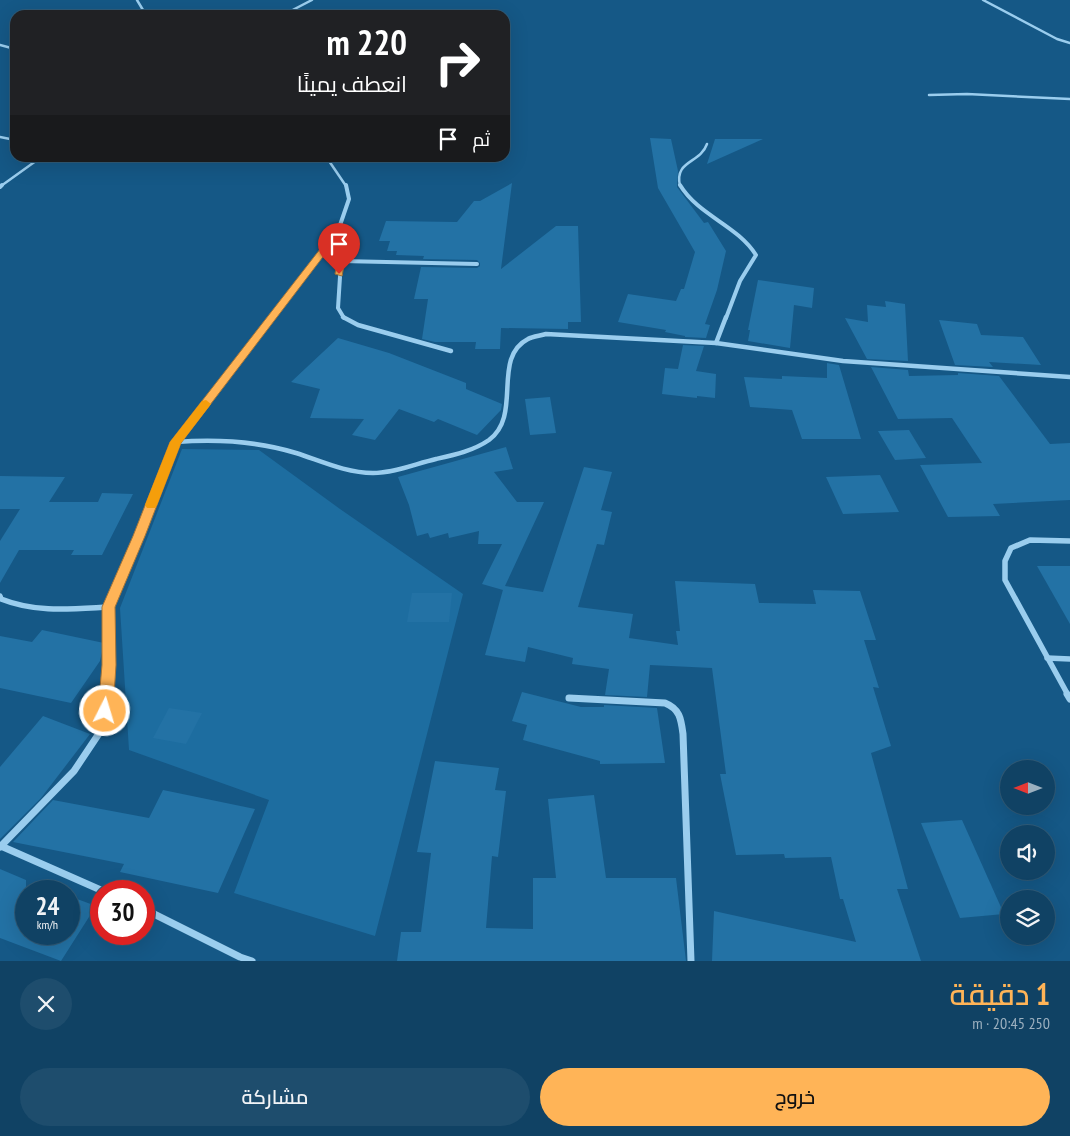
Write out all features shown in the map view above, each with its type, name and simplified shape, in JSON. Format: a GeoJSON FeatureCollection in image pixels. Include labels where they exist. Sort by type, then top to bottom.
{"type":"FeatureCollection","features":[{"type":"Feature","properties":{"kind":"street"},"geometry":{"type":"LineString","coordinates":[[293,10],[312,0]]}},
{"type":"Feature","properties":{"kind":"street"},"geometry":{"type":"LineString","coordinates":[[982,0],[1069,44]]}},
{"type":"Feature","properties":{"kind":"street"},"geometry":{"type":"LineString","coordinates":[[928,95],[967,94],[1070,99]]}},
{"type":"Feature","properties":{"kind":"street"},"geometry":{"type":"LineString","coordinates":[[706,144],[704,153],[681,170],[679,175],[680,187],[694,203],[743,239],[756,255],[740,281],[716,342]]}},
{"type":"Feature","properties":{"kind":"street"},"geometry":{"type":"LineString","coordinates":[[0,187],[34,162]]}},
{"type":"Feature","properties":{"kind":"street"},"geometry":{"type":"LineString","coordinates":[[90,885],[0,847],[74,771],[104,726],[109,665],[108,607],[139,536],[176,442],[334,237],[347,212],[350,191],[345,181],[330,162]]}},
{"type":"Feature","properties":{"kind":"street"},"geometry":{"type":"LineString","coordinates":[[334,237],[341,261],[338,308],[346,320],[451,351]]}},
{"type":"Feature","properties":{"kind":"street"},"geometry":{"type":"LineString","coordinates":[[341,261],[476,264]]}},
{"type":"Feature","properties":{"kind":"street"},"geometry":{"type":"LineString","coordinates":[[176,442],[213,439],[241,440],[372,473],[389,471],[469,450],[490,439],[499,431],[504,420],[512,356],[516,347],[534,336],[562,334],[716,342],[843,361],[1070,377]]}},
{"type":"Feature","properties":{"kind":"street"},"geometry":{"type":"LineString","coordinates":[[1070,541],[1030,540],[1011,548],[1004,561],[1004,580],[1070,699]]}},
{"type":"Feature","properties":{"kind":"street"},"geometry":{"type":"LineString","coordinates":[[0,596],[1,599],[18,607],[53,611],[108,607]]}},
{"type":"Feature","properties":{"kind":"street"},"geometry":{"type":"LineString","coordinates":[[1047,658],[1070,659]]}},
{"type":"Feature","properties":{"kind":"street"},"geometry":{"type":"LineString","coordinates":[[569,698],[665,703],[676,707],[680,714],[683,734],[691,961]]}},
{"type":"Feature","properties":{"kind":"street"},"geometry":{"type":"LineString","coordinates":[[155,914],[240,957],[252,961]]}},
{"type":"Feature","properties":{"kind":"shaded area"},"geometry":{"type":"Polygon","coordinates":[[[182,449],[259,450],[463,594],[375,936],[234,893],[269,800],[129,750],[120,608],[182,449]]]}},
{"type":"Feature","properties":{"kind":"building"},"geometry":{"type":"Polygon","coordinates":[[[650,138],[671,139],[678,171],[677,187],[704,223],[708,222],[726,251],[717,290],[705,324],[710,325],[706,338],[685,337],[665,332],[666,330],[618,322],[628,294],[676,301],[681,289],[684,289],[695,252],[658,188],[650,138]]]}},
{"type":"Feature","properties":{"kind":"building"},"geometry":{"type":"Polygon","coordinates":[[[715,139],[763,139],[707,164],[715,139]]]}},
{"type":"Feature","properties":{"kind":"building"},"geometry":{"type":"Polygon","coordinates":[[[512,183],[501,269],[556,226],[578,226],[581,322],[568,322],[568,329],[501,328],[500,349],[475,349],[476,342],[435,342],[422,339],[428,299],[414,299],[421,267],[477,268],[480,266],[480,263],[477,260],[423,259],[424,256],[396,255],[397,251],[387,251],[390,241],[379,241],[386,221],[457,222],[474,201],[480,201],[512,183]]]}},
{"type":"Feature","properties":{"kind":"building"},"geometry":{"type":"Polygon","coordinates":[[[758,280],[814,288],[812,308],[794,305],[790,348],[748,341],[750,330],[748,330],[758,280]]]}},
{"type":"Feature","properties":{"kind":"building"},"geometry":{"type":"Polygon","coordinates":[[[885,301],[905,304],[908,361],[867,359],[845,318],[868,322],[867,305],[886,307],[885,301]]]}},
{"type":"Feature","properties":{"kind":"building"},"geometry":{"type":"Polygon","coordinates":[[[939,320],[977,324],[981,335],[1023,337],[1041,365],[989,362],[993,367],[955,365],[939,320]]]}},
{"type":"Feature","properties":{"kind":"building"},"geometry":{"type":"Polygon","coordinates":[[[338,338],[389,353],[466,383],[466,389],[502,404],[501,410],[477,435],[438,419],[434,422],[399,409],[375,440],[352,435],[364,419],[310,418],[320,389],[291,382],[338,338]]]}},
{"type":"Feature","properties":{"kind":"building"},"geometry":{"type":"Polygon","coordinates":[[[683,345],[704,346],[696,371],[716,374],[715,398],[662,394],[665,368],[678,369],[683,345]]]}},
{"type":"Feature","properties":{"kind":"building"},"geometry":{"type":"Polygon","coordinates":[[[827,363],[839,365],[861,439],[802,439],[792,410],[750,407],[744,377],[782,379],[782,376],[827,378],[827,363]]]}},
{"type":"Feature","properties":{"kind":"building"},"geometry":{"type":"Polygon","coordinates":[[[871,367],[908,370],[909,376],[958,375],[958,373],[999,376],[1050,444],[1070,443],[1070,500],[993,504],[1000,516],[948,517],[920,465],[982,463],[952,418],[898,419],[871,367]]]}},
{"type":"Feature","properties":{"kind":"building"},"geometry":{"type":"Polygon","coordinates":[[[550,397],[556,433],[530,435],[525,399],[550,397]]]}},
{"type":"Feature","properties":{"kind":"building"},"geometry":{"type":"Polygon","coordinates":[[[909,430],[926,458],[895,460],[878,431],[909,430]]]}},
{"type":"Feature","properties":{"kind":"building"},"geometry":{"type":"Polygon","coordinates":[[[506,447],[513,469],[494,472],[517,502],[544,502],[505,586],[543,592],[584,467],[612,472],[601,510],[612,512],[604,545],[597,544],[578,607],[633,614],[629,638],[678,645],[676,631],[680,631],[675,581],[755,584],[759,603],[816,604],[813,590],[860,591],[876,640],[864,640],[879,688],[873,687],[891,746],[871,753],[908,889],[897,889],[921,961],[712,961],[714,911],[856,942],[843,899],[840,899],[831,857],[785,858],[784,854],[736,855],[720,774],[726,774],[712,668],[650,665],[647,697],[605,695],[609,669],[572,664],[573,658],[528,647],[525,662],[485,655],[503,590],[482,584],[502,544],[478,544],[479,531],[449,538],[448,533],[430,538],[428,533],[417,536],[409,505],[398,477],[506,447]]]}},
{"type":"Feature","properties":{"kind":"building"},"geometry":{"type":"Polygon","coordinates":[[[880,475],[899,512],[843,514],[826,477],[880,475]]]}},
{"type":"Feature","properties":{"kind":"building"},"geometry":{"type":"Polygon","coordinates":[[[0,476],[65,477],[49,502],[98,502],[102,493],[133,494],[102,555],[71,555],[74,550],[19,550],[0,583],[0,541],[20,509],[0,509],[0,476]]]}},
{"type":"Feature","properties":{"kind":"building"},"geometry":{"type":"Polygon","coordinates":[[[1037,566],[1070,566],[1070,624],[1037,566]]]}},
{"type":"Feature","properties":{"kind":"building"},"geometry":{"type":"Polygon","coordinates":[[[412,593],[452,593],[449,622],[407,622],[412,593]]]}},
{"type":"Feature","properties":{"kind":"building"},"geometry":{"type":"Polygon","coordinates":[[[42,630],[104,643],[100,661],[71,703],[0,688],[0,636],[32,642],[42,630]]]}},
{"type":"Feature","properties":{"kind":"building"},"geometry":{"type":"Polygon","coordinates":[[[522,692],[581,707],[604,707],[604,705],[657,708],[665,763],[600,764],[600,761],[523,740],[527,725],[512,721],[522,692]]]}},
{"type":"Feature","properties":{"kind":"building"},"geometry":{"type":"Polygon","coordinates":[[[169,708],[202,713],[186,744],[153,738],[169,708]]]}},
{"type":"Feature","properties":{"kind":"building"},"geometry":{"type":"Polygon","coordinates":[[[43,716],[90,734],[41,798],[0,839],[0,767],[43,716]]]}},
{"type":"Feature","properties":{"kind":"building"},"geometry":{"type":"Polygon","coordinates":[[[435,761],[499,768],[495,790],[506,791],[498,857],[492,856],[486,928],[533,929],[533,878],[556,878],[548,799],[594,795],[606,878],[676,878],[686,961],[397,961],[401,932],[421,932],[431,853],[417,852],[435,761]]]}},
{"type":"Feature","properties":{"kind":"building"},"geometry":{"type":"Polygon","coordinates":[[[163,790],[255,809],[218,893],[120,872],[124,864],[13,842],[53,800],[149,818],[163,790]]]}},
{"type":"Feature","properties":{"kind":"building"},"geometry":{"type":"Polygon","coordinates":[[[962,820],[1000,905],[1000,914],[960,918],[921,823],[962,820]]]}},
{"type":"Feature","properties":{"kind":"building"},"geometry":{"type":"Polygon","coordinates":[[[0,869],[26,880],[15,880],[15,944],[0,938],[0,869]]]}},
{"type":"Feature","properties":{"kind":"building"},"geometry":{"type":"Polygon","coordinates":[[[80,900],[90,904],[90,915],[80,931],[80,900]]]}},
{"type":"Feature","properties":{"kind":"building"},"geometry":{"type":"Polygon","coordinates":[[[19,945],[71,945],[61,961],[19,945]]]}},
{"type":"Feature","properties":{"kind":"slow traffic"},"geometry":{"type":"LineString","coordinates":[[151,505],[176,442],[206,404]]}},
{"type":"Feature","properties":{"kind":"route"},"geometry":{"type":"LineString","coordinates":[[105,711],[109,665],[108,607],[139,536],[176,442],[334,237],[341,261],[339,274]]}}]}
